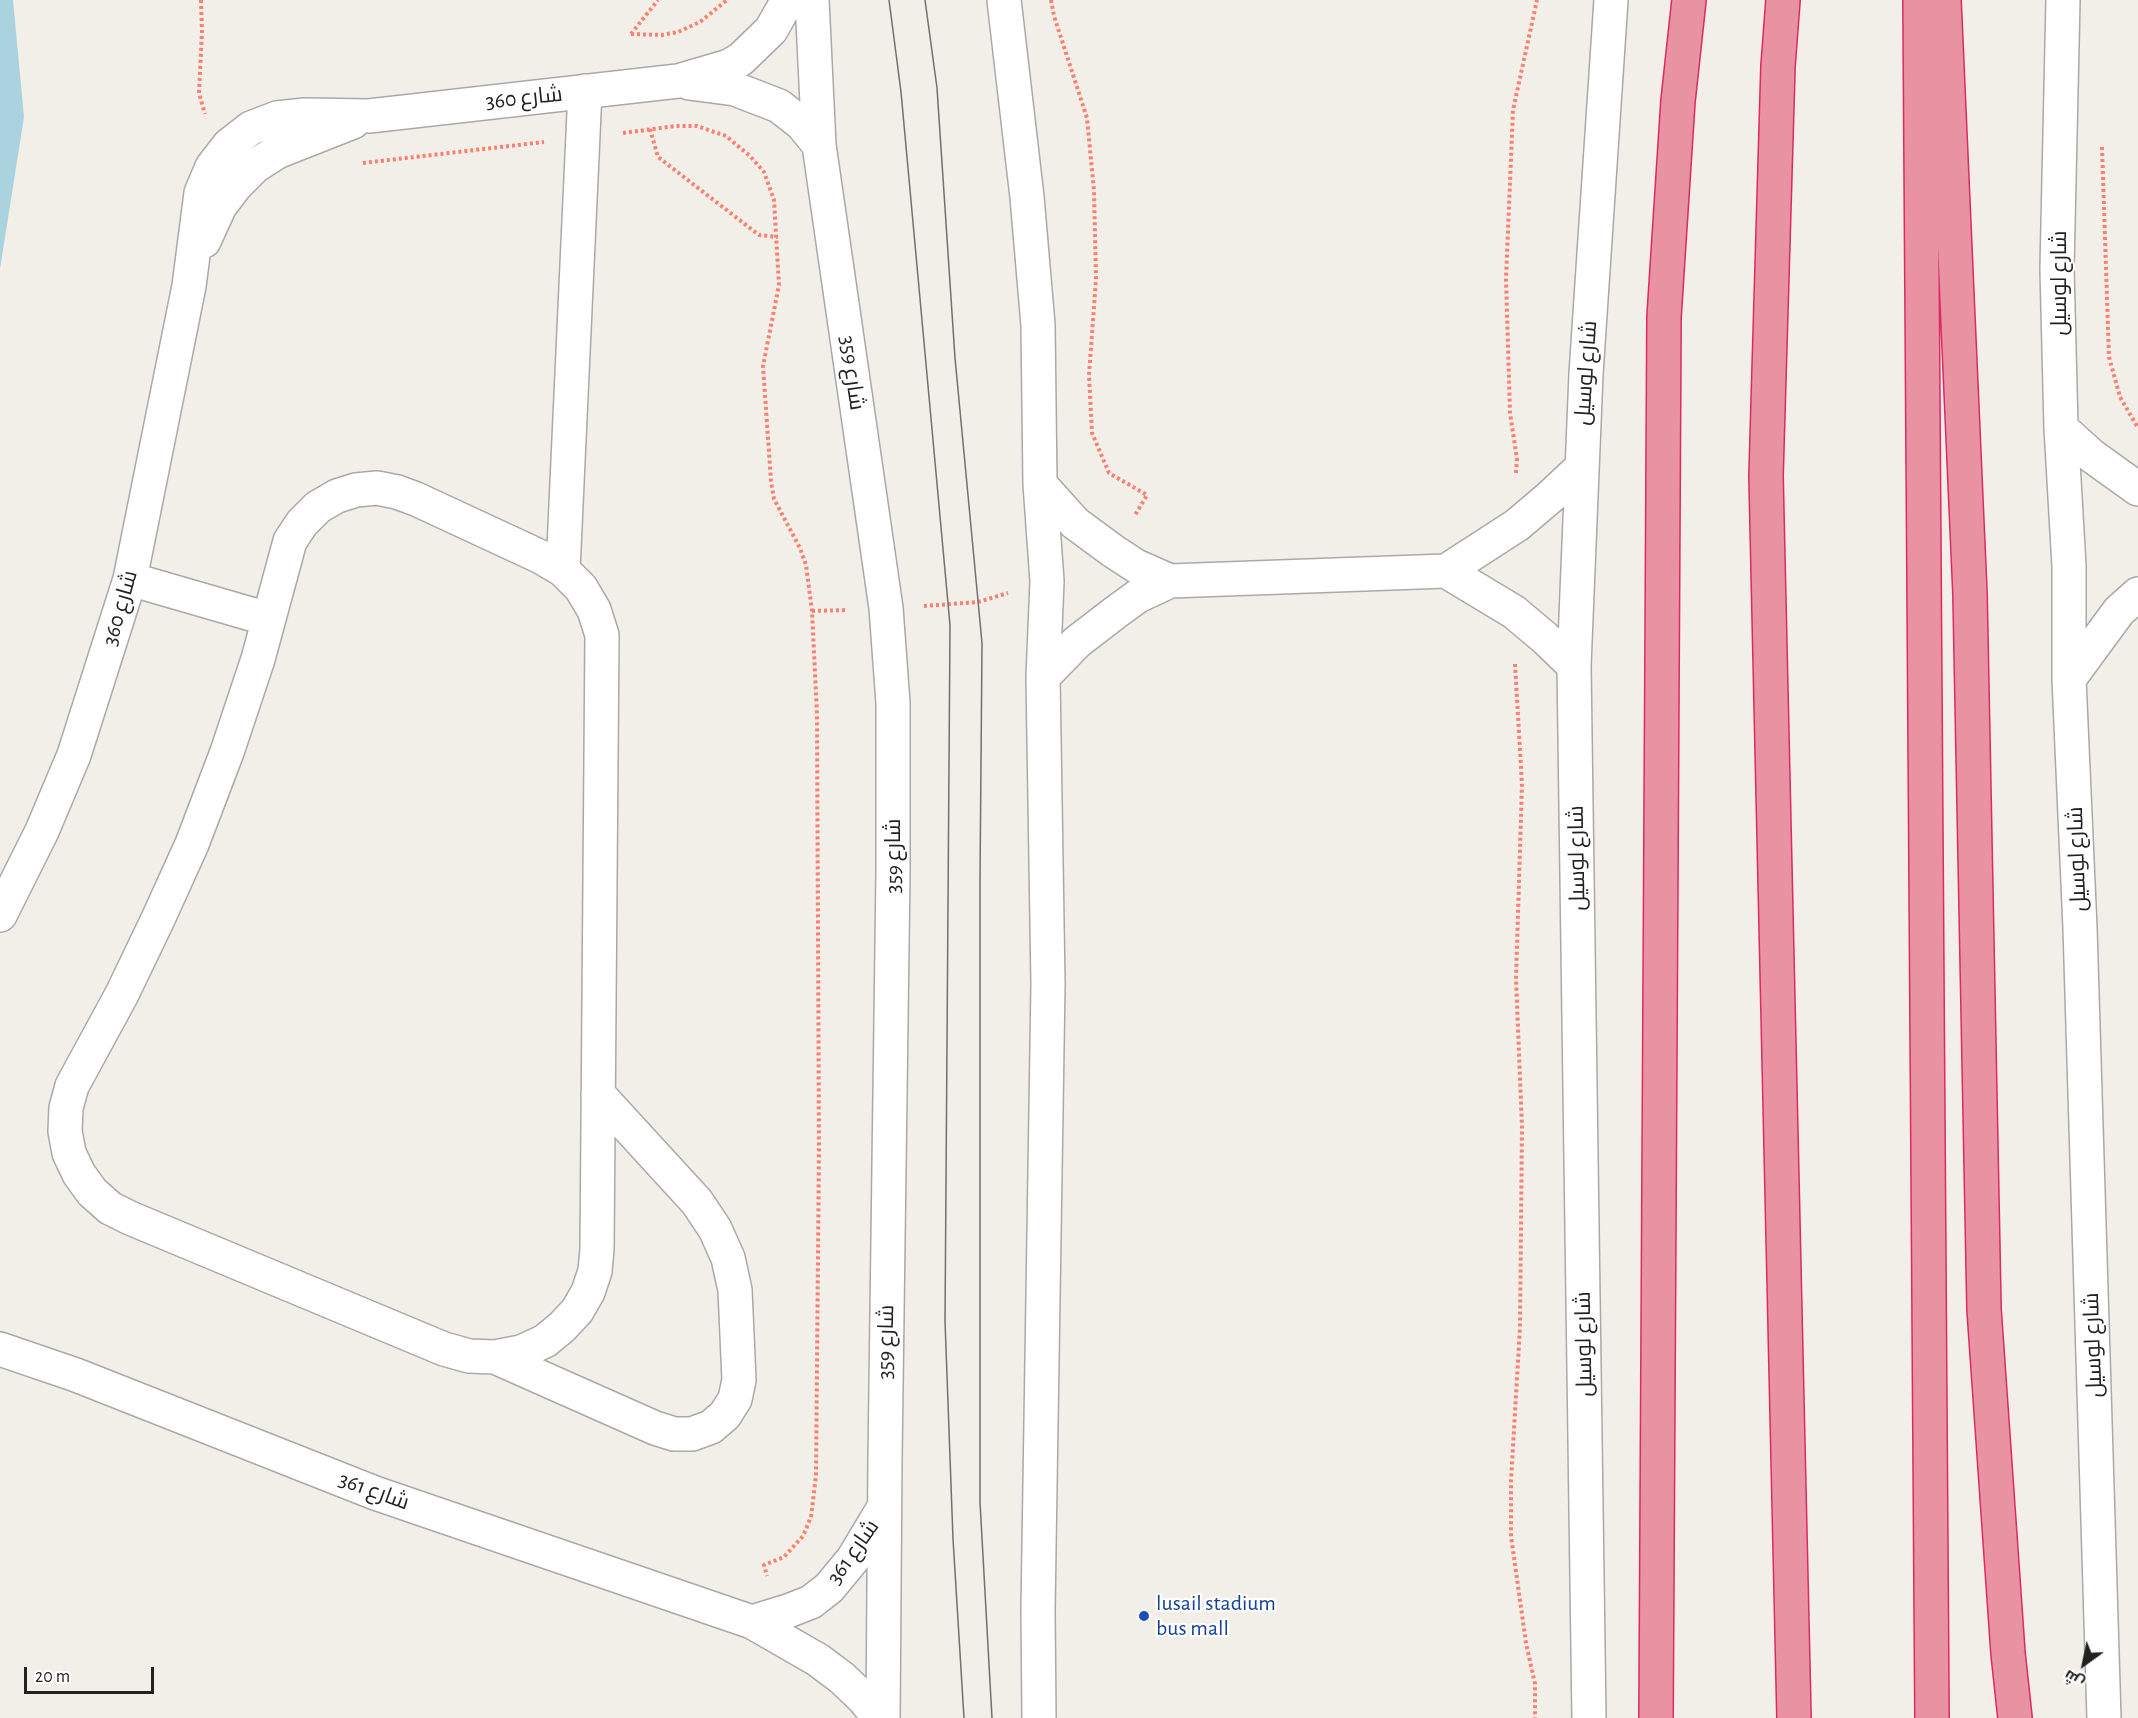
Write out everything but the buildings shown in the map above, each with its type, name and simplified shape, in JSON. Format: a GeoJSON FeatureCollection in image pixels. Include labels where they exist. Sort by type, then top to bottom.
{"type":"FeatureCollection","features":[{"type":"Feature","properties":{"kind":"highway"},"geometry":{"type":"LineString","coordinates":[[1656,1718],[1664,317],[1677,112],[1689,0]]}},
{"type":"Feature","properties":{"kind":"highway"},"geometry":{"type":"LineString","coordinates":[[1783,0],[1778,66],[1766,476],[1794,1718]]}},
{"type":"Feature","properties":{"kind":"highway"},"geometry":{"type":"LineString","coordinates":[[1920,0],[1932,1718]]}},
{"type":"Feature","properties":{"kind":"highway"},"geometry":{"type":"LineString","coordinates":[[1944,0],[1970,594],[1984,1309],[2008,1653],[2015,1718]]}},
{"type":"Feature","properties":{"kind":"street","name":"شارع 360"},"geometry":{"type":"LineString","coordinates":[[0,915],[42,831],[74,754],[130,579],[189,286],[201,193],[212,167],[229,145],[251,128],[277,118],[305,115],[369,116],[678,81],[729,66],[741,59],[771,30],[788,0]]}},
{"type":"Feature","properties":{"kind":"street","name":"شارع 359"},"geometry":{"type":"LineString","coordinates":[[812,0],[819,145],[886,608],[893,703],[894,873],[884,1718]]}},
{"type":"Feature","properties":{"kind":"street"},"geometry":{"type":"LineString","coordinates":[[1004,0],[1027,197],[1038,326],[1040,484],[1047,581],[1043,677],[1048,984],[1038,1563],[1039,1718]]}},
{"type":"Feature","properties":{"kind":"street","name":"شارع لوسيل"},"geometry":{"type":"LineString","coordinates":[[1589,1718],[1574,666],[1581,468],[1611,0]]}},
{"type":"Feature","properties":{"kind":"street","name":"شارع لوسيل"},"geometry":{"type":"LineString","coordinates":[[2063,0],[2057,269],[2104,1718]]}},
{"type":"Feature","properties":{"kind":"street","name":"شارع 360"},"geometry":{"type":"LineString","coordinates":[[678,81],[735,89],[779,106],[802,124],[819,145]]}},
{"type":"Feature","properties":{"kind":"street"},"geometry":{"type":"LineString","coordinates":[[563,570],[585,92]]}},
{"type":"Feature","properties":{"kind":"street","name":"شارع 360"},"geometry":{"type":"LineString","coordinates":[[189,286],[208,230],[220,206],[236,184],[255,166],[278,152],[369,116]]}},
{"type":"Feature","properties":{"kind":"street"},"geometry":{"type":"LineString","coordinates":[[2061,428],[2092,456],[2138,489]]}},
{"type":"Feature","properties":{"kind":"street"},"geometry":{"type":"LineString","coordinates":[[1043,677],[1077,642],[1116,612],[1138,596],[1170,581],[1446,571],[1517,525],[1581,468]]}},
{"type":"Feature","properties":{"kind":"street"},"geometry":{"type":"LineString","coordinates":[[1040,484],[1075,523],[1136,566],[1170,581]]}},
{"type":"Feature","properties":{"kind":"street"},"geometry":{"type":"LineString","coordinates":[[377,488],[416,499],[541,557],[563,570],[581,588],[594,610],[602,635],[604,661],[595,1271],[588,1292],[576,1311],[545,1341],[521,1352],[495,1357],[469,1356],[444,1349],[110,1208],[79,1174],[69,1153],[65,1131],[66,1108],[72,1086],[138,962],[192,844],[227,752],[290,542],[302,523],[318,507],[337,496],[356,490],[377,488]]}},
{"type":"Feature","properties":{"kind":"street"},"geometry":{"type":"LineString","coordinates":[[1446,571],[1514,612],[1574,666]]}},
{"type":"Feature","properties":{"kind":"street"},"geometry":{"type":"LineString","coordinates":[[130,579],[268,619]]}},
{"type":"Feature","properties":{"kind":"street"},"geometry":{"type":"LineString","coordinates":[[2069,679],[2119,611],[2138,594]]}},
{"type":"Feature","properties":{"kind":"street"},"geometry":{"type":"LineString","coordinates":[[495,1357],[655,1428],[674,1434],[692,1434],[711,1427],[725,1415],[735,1399],[739,1380],[735,1290],[728,1258],[715,1228],[698,1202],[598,1094]]}},
{"type":"Feature","properties":{"kind":"street","name":"شارع 361"},"geometry":{"type":"LineString","coordinates":[[0,1350],[76,1375],[375,1493],[752,1622],[818,1660],[842,1678],[864,1699],[879,1718]]}},
{"type":"Feature","properties":{"kind":"street","name":"شارع 361"},"geometry":{"type":"LineString","coordinates":[[752,1622],[811,1602],[829,1588],[853,1559],[885,1505]]}},
{"type":"Feature","properties":{"kind":"path"},"geometry":{"type":"LineString","coordinates":[[201,0],[199,93],[205,114],[229,145]]}},
{"type":"Feature","properties":{"kind":"path"},"geometry":{"type":"LineString","coordinates":[[658,0],[631,34],[662,35],[678,32],[700,22],[727,0]]}},
{"type":"Feature","properties":{"kind":"path"},"geometry":{"type":"LineString","coordinates":[[1052,0],[1054,16],[1087,118],[1094,191],[1096,279],[1089,375],[1092,433],[1109,473],[1147,495],[1113,551]]}},
{"type":"Feature","properties":{"kind":"path"},"geometry":{"type":"LineString","coordinates":[[1516,476],[1517,459],[1510,413],[1506,279],[1513,110],[1537,0]]}},
{"type":"Feature","properties":{"kind":"path"},"geometry":{"type":"LineString","coordinates":[[360,163],[676,126],[697,126],[726,136],[750,156],[764,172],[774,200],[778,237],[779,285],[763,366],[774,499],[800,548],[806,565],[812,611],[817,715],[819,1148],[816,1476],[811,1517],[803,1536],[784,1557],[764,1565]]}},
{"type":"Feature","properties":{"kind":"path"},"geometry":{"type":"LineString","coordinates":[[650,129],[658,157],[759,235],[778,237]]}},
{"type":"Feature","properties":{"kind":"path"},"geometry":{"type":"LineString","coordinates":[[2102,145],[2109,357],[2120,397],[2138,428]]}},
{"type":"Feature","properties":{"kind":"path"},"geometry":{"type":"LineString","coordinates":[[812,611],[978,602],[1047,581]]}},
{"type":"Feature","properties":{"kind":"path"},"geometry":{"type":"LineString","coordinates":[[1514,659],[1521,783],[1516,979],[1521,1149],[1520,1327],[1510,1481],[1511,1536],[1526,1643],[1535,1684],[1534,1718]]}},
{"type":"Feature","properties":{"kind":"water"},"geometry":{"type":"Polygon","coordinates":[[[0,0],[13,0],[24,117],[0,269],[0,0]]]}},
{"type":"Feature","properties":{"kind":"tram line"},"geometry":{"type":"LineString","coordinates":[[889,0],[901,92],[950,625],[945,1321],[953,1539],[964,1718]]}},
{"type":"Feature","properties":{"kind":"tram line"},"geometry":{"type":"LineString","coordinates":[[925,0],[937,88],[955,358],[982,643],[980,1502],[992,1718]]}},
{"type":"Feature","properties":{"kind":"place","name":"lusail stadium bus mall"},"geometry":{"type":"Point","coordinates":[1144,1616]}}]}
